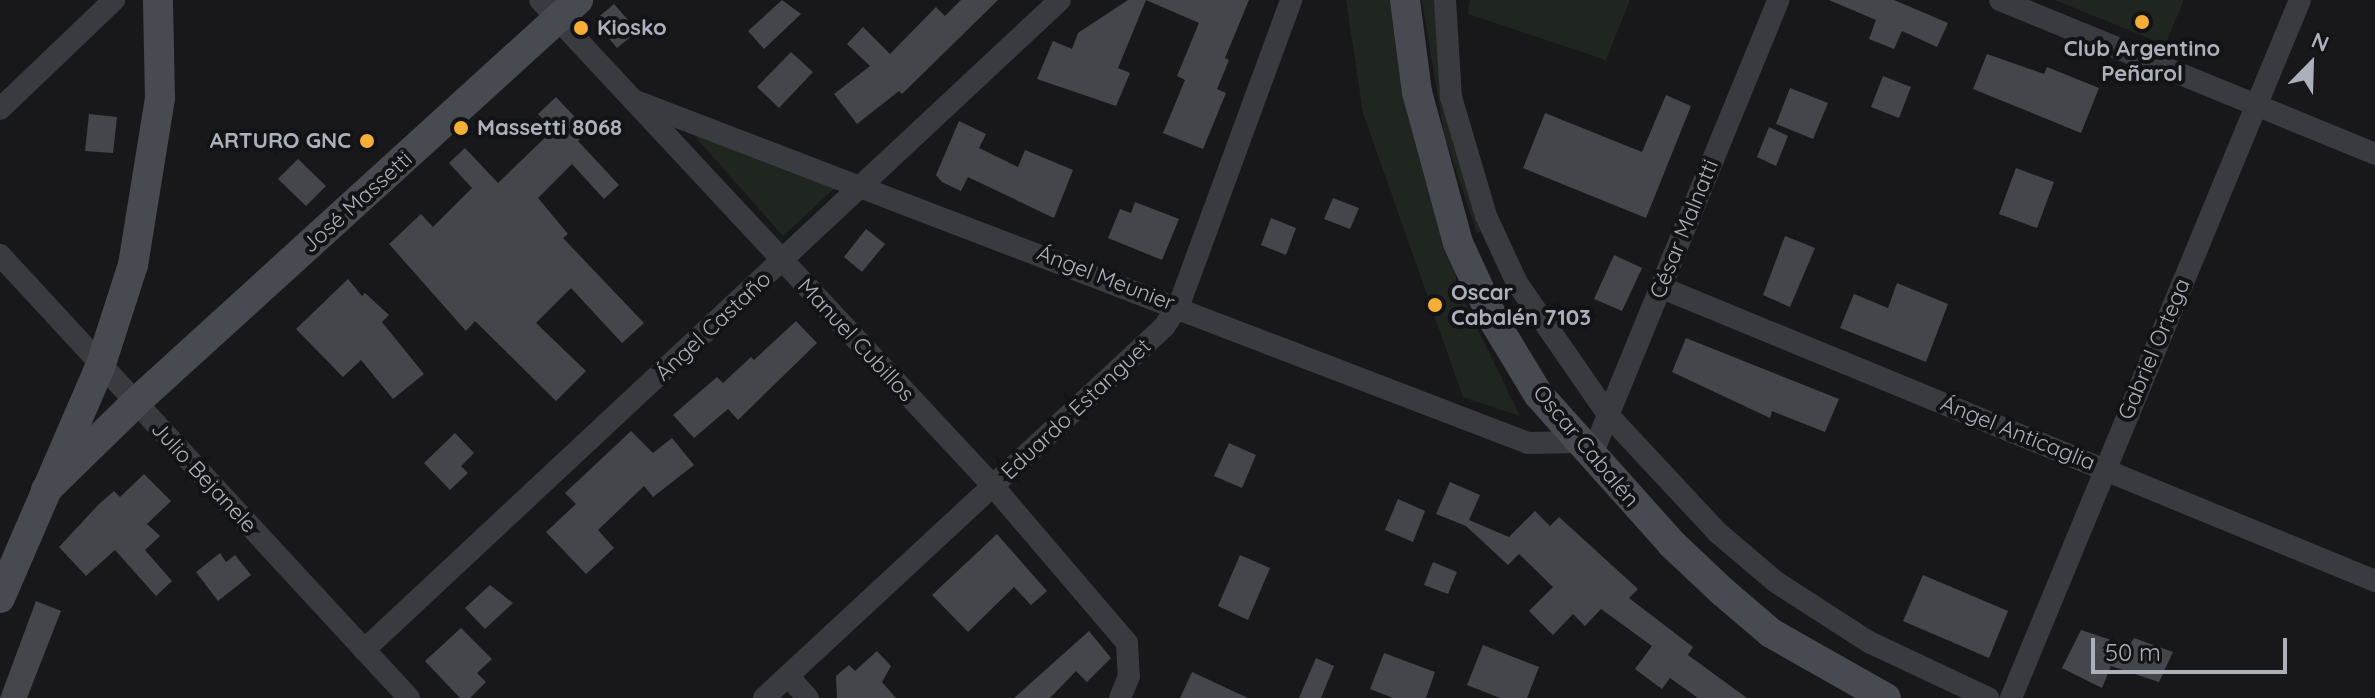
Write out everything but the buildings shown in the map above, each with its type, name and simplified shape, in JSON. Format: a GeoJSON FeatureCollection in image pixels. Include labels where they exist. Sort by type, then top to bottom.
{"type":"FeatureCollection","features":[{"type":"Feature","properties":{"kind":"main road"},"geometry":{"type":"LineString","coordinates":[[0,598],[100,367],[144,214],[160,98],[158,0]]}},
{"type":"Feature","properties":{"kind":"main road","name":"Oscar Cabalén"},"geometry":{"type":"LineString","coordinates":[[1405,0],[1417,92],[1458,243],[1494,321],[1531,382],[1586,450],[1672,544],[1771,633],[1886,698]]}},
{"type":"Feature","properties":{"kind":"main road","name":"José Massetti"},"geometry":{"type":"LineString","coordinates":[[46,490],[559,7]]}},
{"type":"Feature","properties":{"kind":"street"},"geometry":{"type":"LineString","coordinates":[[0,109],[114,0]]}},
{"type":"Feature","properties":{"kind":"street","name":"Ángel Castaño"},"geometry":{"type":"LineString","coordinates":[[364,650],[865,187],[1060,0]]}},
{"type":"Feature","properties":{"kind":"street","name":"Eduardo Estanguet"},"geometry":{"type":"LineString","coordinates":[[764,698],[1164,327],[1179,305],[1291,0]]}},
{"type":"Feature","properties":{"kind":"street"},"geometry":{"type":"LineString","coordinates":[[1445,0],[1451,97],[1486,216],[1517,283],[1609,416],[1717,532],[1776,582],[1869,642],[1988,698]]}},
{"type":"Feature","properties":{"kind":"street","name":"César Malnatti"},"geometry":{"type":"LineString","coordinates":[[1586,450],[1609,416],[1778,0]]}},
{"type":"Feature","properties":{"kind":"street"},"geometry":{"type":"LineString","coordinates":[[2000,0],[2375,154]]}},
{"type":"Feature","properties":{"kind":"street","name":"Gabriel Ortega"},"geometry":{"type":"LineString","coordinates":[[2011,698],[2300,0]]}},
{"type":"Feature","properties":{"kind":"street","name":"Manuel Cubillos"},"geometry":{"type":"LineString","coordinates":[[559,7],[633,100],[993,486],[1127,643],[1129,676],[1120,698]]}},
{"type":"Feature","properties":{"kind":"street","name":"Ángel Meunier"},"geometry":{"type":"LineString","coordinates":[[633,100],[1179,305],[1528,443],[1586,450]]}},
{"type":"Feature","properties":{"kind":"street","name":"Julio Bejanele"},"geometry":{"type":"LineString","coordinates":[[0,255],[100,367],[409,698]]}},
{"type":"Feature","properties":{"kind":"street","name":"Ángel Anticaglia"},"geometry":{"type":"LineString","coordinates":[[1660,287],[2375,581]]}},
{"type":"Feature","properties":{"kind":"street"},"geometry":{"type":"LineString","coordinates":[[788,676],[808,698]]}},
{"type":"Feature","properties":{"kind":"shaded area"},"geometry":{"type":"Polygon","coordinates":[[[1346,0],[1409,0],[1458,289],[1520,416],[1463,397],[1363,113],[1346,0]]]}},
{"type":"Feature","properties":{"kind":"shaded area"},"geometry":{"type":"Polygon","coordinates":[[[1422,0],[1444,0],[1441,57],[1490,228],[1477,233],[1444,134],[1422,0]]]}},
{"type":"Feature","properties":{"kind":"shaded area"},"geometry":{"type":"Polygon","coordinates":[[[1470,0],[1630,0],[1606,60],[1468,14],[1470,0]]]}},
{"type":"Feature","properties":{"kind":"shaded area","name":"Club Argentino Peñarol"},"geometry":{"type":"Polygon","coordinates":[[[2055,0],[2184,0],[2165,45],[2055,0]]]}},
{"type":"Feature","properties":{"kind":"shaded area"},"geometry":{"type":"Polygon","coordinates":[[[684,124],[837,186],[783,236],[684,124]]]}},
{"type":"Feature","properties":{"kind":"place","name":"Club Argentino Peñarol"},"geometry":{"type":"Point","coordinates":[2142,22]}},
{"type":"Feature","properties":{"kind":"place","name":"Kiosko"},"geometry":{"type":"Point","coordinates":[581,28]}},
{"type":"Feature","properties":{"kind":"place","name":"Massetti 8068"},"geometry":{"type":"Point","coordinates":[461,128]}},
{"type":"Feature","properties":{"kind":"place","name":"ARTURO GNC"},"geometry":{"type":"Point","coordinates":[367,141]}},
{"type":"Feature","properties":{"kind":"place","name":"Oscar Cabalén 7103"},"geometry":{"type":"Point","coordinates":[1435,305]}}]}
